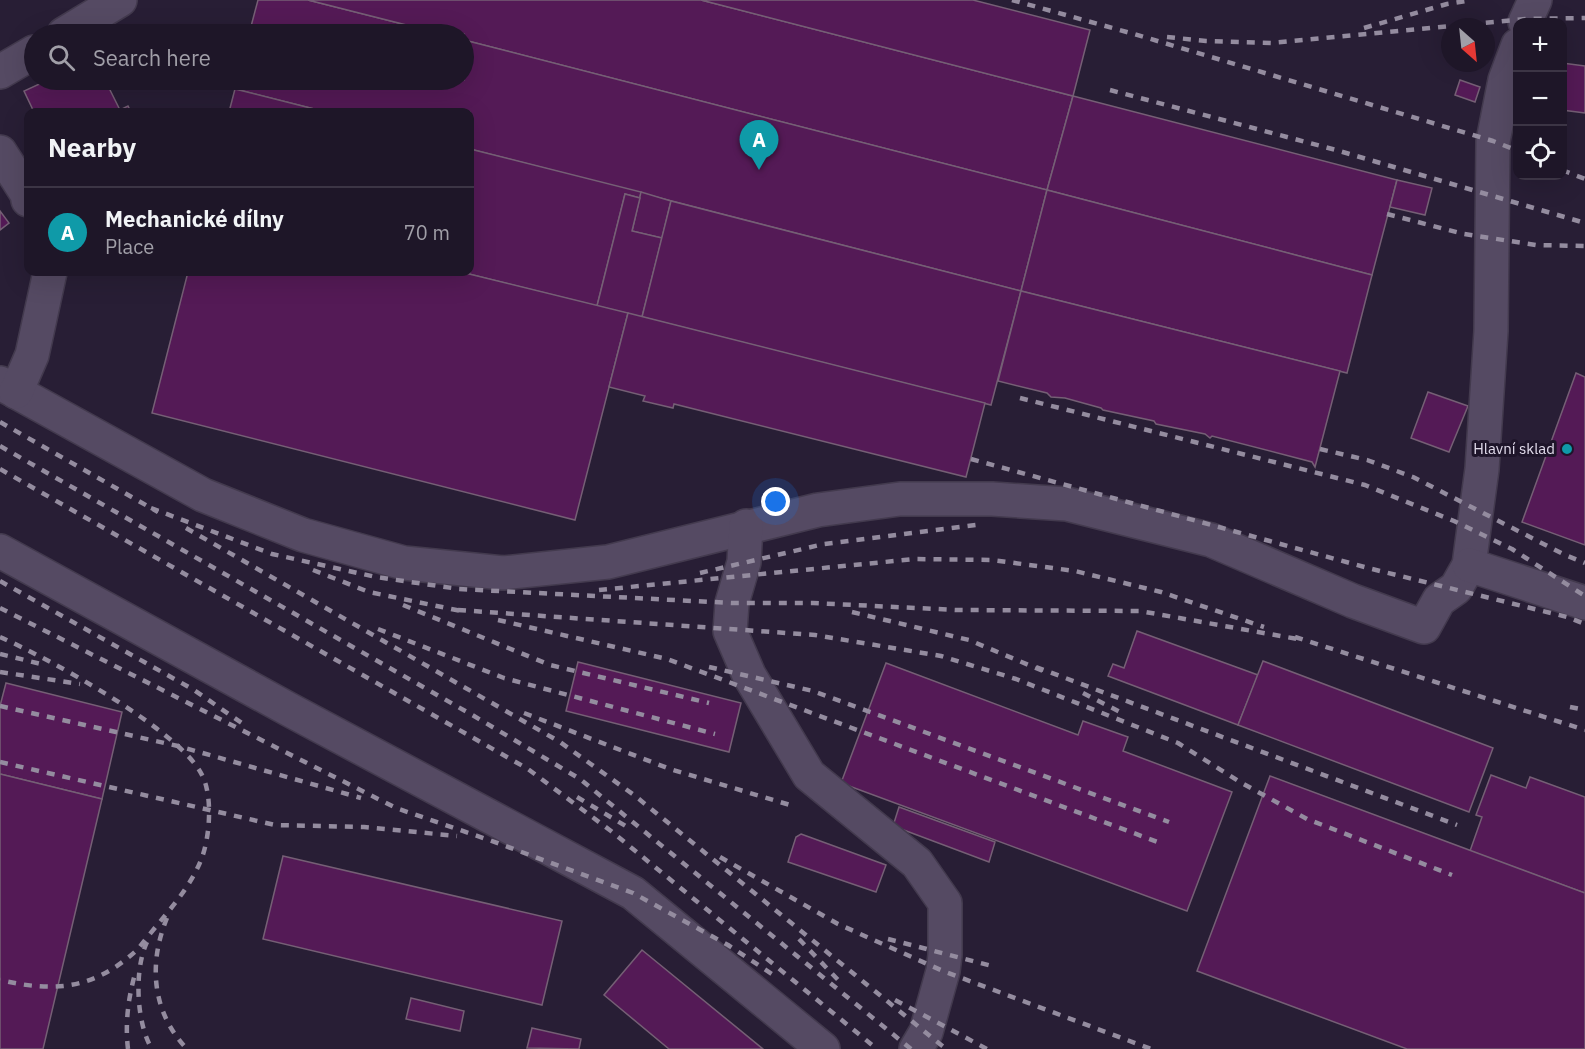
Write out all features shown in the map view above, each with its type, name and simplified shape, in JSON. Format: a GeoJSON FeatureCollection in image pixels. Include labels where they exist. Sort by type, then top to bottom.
{"type":"FeatureCollection","features":[{"type":"Feature","properties":{"kind":"lane"},"geometry":{"type":"LineString","coordinates":[[80,24],[120,0]]}},
{"type":"Feature","properties":{"kind":"lane"},"geometry":{"type":"LineString","coordinates":[[1527,18],[1535,0]]}},
{"type":"Feature","properties":{"kind":"lane"},"geometry":{"type":"LineString","coordinates":[[0,72],[24,58]]}},
{"type":"Feature","properties":{"kind":"lane"},"geometry":{"type":"LineString","coordinates":[[49,276],[32,355],[8,388],[203,495],[303,535],[404,563],[503,573],[597,563],[698,541],[746,526],[818,510],[900,499],[992,499],[1067,504],[1211,540],[1353,601],[1424,627],[1439,600],[1456,588],[1469,565],[1482,469],[1491,331],[1493,141],[1505,81],[1513,59]]}},
{"type":"Feature","properties":{"kind":"lane"},"geometry":{"type":"LineString","coordinates":[[0,152],[24,189]]}},
{"type":"Feature","properties":{"kind":"lane"},"geometry":{"type":"LineString","coordinates":[[746,526],[744,562],[732,603],[730,631],[749,675],[809,775],[916,863],[945,903],[943,971],[926,1032],[916,1049]]}},
{"type":"Feature","properties":{"kind":"lane"},"geometry":{"type":"LineString","coordinates":[[0,551],[290,710],[633,893],[823,1049]]}},
{"type":"Feature","properties":{"kind":"lane"},"geometry":{"type":"LineString","coordinates":[[1469,565],[1585,603]]}},
{"type":"Feature","properties":{"kind":"building"},"geometry":{"type":"Polygon","coordinates":[[[258,0],[308,0],[403,24],[252,24],[258,0]]]}},
{"type":"Feature","properties":{"kind":"building"},"geometry":{"type":"Polygon","coordinates":[[[308,0],[701,0],[1073,96],[1047,190],[474,43],[474,24],[403,24],[308,0]]]}},
{"type":"Feature","properties":{"kind":"building"},"geometry":{"type":"Polygon","coordinates":[[[701,0],[973,0],[1090,30],[1073,96],[701,0]]]}},
{"type":"Feature","properties":{"kind":"building"},"geometry":{"type":"Polygon","coordinates":[[[474,43],[1047,190],[1021,291],[474,150],[474,108],[310,108],[239,90],[474,90],[474,43]]]}},
{"type":"Feature","properties":{"kind":"building"},"geometry":{"type":"Polygon","coordinates":[[[1567,64],[1585,66],[1585,113],[1567,111],[1567,64]]]}},
{"type":"Feature","properties":{"kind":"building"},"geometry":{"type":"Polygon","coordinates":[[[1460,80],[1480,87],[1475,102],[1455,95],[1460,80]]]}},
{"type":"Feature","properties":{"kind":"building"},"geometry":{"type":"Polygon","coordinates":[[[110,90],[119,108],[32,108],[24,91],[110,90]]]}},
{"type":"Feature","properties":{"kind":"building"},"geometry":{"type":"Polygon","coordinates":[[[235,90],[239,90],[310,108],[230,108],[235,90]]]}},
{"type":"Feature","properties":{"kind":"building"},"geometry":{"type":"Polygon","coordinates":[[[1073,96],[1397,180],[1372,275],[1047,190],[1073,96]]]}},
{"type":"Feature","properties":{"kind":"building"},"geometry":{"type":"Polygon","coordinates":[[[474,150],[641,192],[640,198],[625,194],[597,306],[474,275],[474,150]]]}},
{"type":"Feature","properties":{"kind":"building"},"geometry":{"type":"Polygon","coordinates":[[[1397,180],[1432,188],[1425,215],[1390,207],[1397,180]]]}},
{"type":"Feature","properties":{"kind":"building"},"geometry":{"type":"Polygon","coordinates":[[[1047,190],[1372,275],[1347,373],[1021,291],[1047,190]]]}},
{"type":"Feature","properties":{"kind":"building"},"geometry":{"type":"Polygon","coordinates":[[[641,192],[671,201],[662,238],[632,231],[641,192]]]}},
{"type":"Feature","properties":{"kind":"building"},"geometry":{"type":"Polygon","coordinates":[[[625,194],[640,198],[632,231],[662,238],[642,317],[597,306],[625,194]]]}},
{"type":"Feature","properties":{"kind":"building"},"geometry":{"type":"Polygon","coordinates":[[[671,201],[1021,291],[991,405],[642,317],[671,201]]]}},
{"type":"Feature","properties":{"kind":"building"},"geometry":{"type":"Polygon","coordinates":[[[0,211],[9,223],[0,230],[0,211]]]}},
{"type":"Feature","properties":{"kind":"building"},"geometry":{"type":"Polygon","coordinates":[[[474,275],[628,313],[575,520],[152,413],[187,276],[474,275]]]}},
{"type":"Feature","properties":{"kind":"building"},"geometry":{"type":"Polygon","coordinates":[[[1021,291],[1340,371],[1315,467],[1312,462],[1212,436],[1210,438],[1205,434],[1156,424],[1154,421],[1103,410],[1065,398],[1051,397],[1047,393],[998,381],[1021,291]]]}},
{"type":"Feature","properties":{"kind":"building"},"geometry":{"type":"Polygon","coordinates":[[[628,313],[985,403],[966,477],[674,404],[673,408],[643,401],[645,396],[609,387],[628,313]]]}},
{"type":"Feature","properties":{"kind":"building","name":"Hlavní sklad"},"geometry":{"type":"Polygon","coordinates":[[[1576,373],[1585,377],[1585,545],[1522,522],[1576,373]]]}},
{"type":"Feature","properties":{"kind":"building"},"geometry":{"type":"Polygon","coordinates":[[[1428,392],[1468,406],[1449,452],[1411,438],[1428,392]]]}},
{"type":"Feature","properties":{"kind":"building"},"geometry":{"type":"Polygon","coordinates":[[[1137,631],[1258,675],[1238,725],[1108,676],[1113,664],[1124,668],[1137,631]]]}},
{"type":"Feature","properties":{"kind":"building"},"geometry":{"type":"Polygon","coordinates":[[[1263,661],[1493,748],[1469,812],[1238,725],[1263,661]]]}},
{"type":"Feature","properties":{"kind":"building"},"geometry":{"type":"Polygon","coordinates":[[[578,662],[741,703],[729,752],[566,711],[578,662]]]}},
{"type":"Feature","properties":{"kind":"building"},"geometry":{"type":"Polygon","coordinates":[[[886,663],[1078,735],[1083,721],[1128,737],[1123,751],[1232,792],[1187,911],[841,783],[886,663]]]}},
{"type":"Feature","properties":{"kind":"building"},"geometry":{"type":"Polygon","coordinates":[[[6,683],[122,712],[102,799],[0,774],[0,706],[6,683]]]}},
{"type":"Feature","properties":{"kind":"building"},"geometry":{"type":"Polygon","coordinates":[[[0,774],[102,799],[43,1049],[0,1049],[0,774]]]}},
{"type":"Feature","properties":{"kind":"building"},"geometry":{"type":"Polygon","coordinates":[[[1491,775],[1526,788],[1530,777],[1585,797],[1585,893],[1470,851],[1482,817],[1476,815],[1491,775]]]}},
{"type":"Feature","properties":{"kind":"building"},"geometry":{"type":"Polygon","coordinates":[[[1270,776],[1585,893],[1585,1049],[1407,1049],[1197,971],[1270,776]]]}},
{"type":"Feature","properties":{"kind":"building"},"geometry":{"type":"Polygon","coordinates":[[[899,807],[995,842],[989,862],[893,826],[899,807]]]}},
{"type":"Feature","properties":{"kind":"building"},"geometry":{"type":"Polygon","coordinates":[[[801,834],[886,865],[876,892],[788,862],[796,837],[801,834]]]}},
{"type":"Feature","properties":{"kind":"building"},"geometry":{"type":"Polygon","coordinates":[[[283,856],[562,921],[542,1005],[263,939],[283,856]]]}},
{"type":"Feature","properties":{"kind":"building"},"geometry":{"type":"Polygon","coordinates":[[[642,950],[763,1049],[669,1049],[604,995],[642,950]]]}},
{"type":"Feature","properties":{"kind":"building"},"geometry":{"type":"Polygon","coordinates":[[[411,998],[464,1011],[460,1031],[406,1019],[411,998]]]}},
{"type":"Feature","properties":{"kind":"building"},"geometry":{"type":"Polygon","coordinates":[[[532,1028],[581,1039],[579,1049],[527,1048],[532,1028]]]}},
{"type":"Feature","properties":{"kind":"railway"},"geometry":{"type":"LineString","coordinates":[[1012,0],[1134,34],[1493,141],[1513,149]]}},
{"type":"Feature","properties":{"kind":"railway"},"geometry":{"type":"LineString","coordinates":[[1364,28],[1447,4],[1472,0]]}},
{"type":"Feature","properties":{"kind":"railway"},"geometry":{"type":"LineString","coordinates":[[1167,37],[1271,43],[1526,19],[1585,18]]}},
{"type":"Feature","properties":{"kind":"railway"},"geometry":{"type":"LineString","coordinates":[[1110,90],[1336,150],[1585,223]]}},
{"type":"Feature","properties":{"kind":"railway"},"geometry":{"type":"LineString","coordinates":[[1567,172],[1585,179]]}},
{"type":"Feature","properties":{"kind":"railway"},"geometry":{"type":"LineString","coordinates":[[1387,214],[1464,234],[1536,245],[1585,246]]}},
{"type":"Feature","properties":{"kind":"railway"},"geometry":{"type":"LineString","coordinates":[[1020,398],[1365,485],[1454,521],[1512,549],[1585,596]]}},
{"type":"Feature","properties":{"kind":"railway"},"geometry":{"type":"LineString","coordinates":[[0,422],[158,512]]}},
{"type":"Feature","properties":{"kind":"railway"},"geometry":{"type":"LineString","coordinates":[[0,446],[474,716],[580,779],[911,1049]]}},
{"type":"Feature","properties":{"kind":"railway"},"geometry":{"type":"LineString","coordinates":[[1320,449],[1367,460],[1413,477],[1585,563]]}},
{"type":"Feature","properties":{"kind":"railway"},"geometry":{"type":"LineString","coordinates":[[971,459],[1368,568],[1567,617],[1585,624]]}},
{"type":"Feature","properties":{"kind":"railway"},"geometry":{"type":"LineString","coordinates":[[0,469],[528,769],[611,831],[877,1049]]}},
{"type":"Feature","properties":{"kind":"railway"},"geometry":{"type":"LineString","coordinates":[[151,508],[272,554],[376,577],[459,589],[732,603],[813,603],[957,610],[1140,611],[1303,640]]}},
{"type":"Feature","properties":{"kind":"railway"},"geometry":{"type":"LineString","coordinates":[[700,573],[824,544],[976,525]]}},
{"type":"Feature","properties":{"kind":"railway"},"geometry":{"type":"LineString","coordinates":[[186,528],[560,742],[634,795],[946,1049]]}},
{"type":"Feature","properties":{"kind":"railway"},"geometry":{"type":"LineString","coordinates":[[599,590],[915,559],[992,560],[1075,571],[1161,592],[1264,627]]}},
{"type":"Feature","properties":{"kind":"railway"},"geometry":{"type":"LineString","coordinates":[[313,570],[369,592],[466,612]]}},
{"type":"Feature","properties":{"kind":"railway"},"geometry":{"type":"LineString","coordinates":[[0,581],[194,690],[246,726]]}},
{"type":"Feature","properties":{"kind":"railway"},"geometry":{"type":"LineString","coordinates":[[403,605],[550,665],[709,703]]}},
{"type":"Feature","properties":{"kind":"railway"},"geometry":{"type":"LineString","coordinates":[[0,608],[396,808],[633,893],[728,945],[778,978]]}},
{"type":"Feature","properties":{"kind":"railway"},"geometry":{"type":"LineString","coordinates":[[458,610],[815,635],[941,656],[1016,679],[1178,743],[1240,782],[1307,819],[1452,875]]}},
{"type":"Feature","properties":{"kind":"railway"},"geometry":{"type":"LineString","coordinates":[[852,612],[969,640],[1043,671]]}},
{"type":"Feature","properties":{"kind":"railway"},"geometry":{"type":"LineString","coordinates":[[498,620],[667,659],[1163,844]]}},
{"type":"Feature","properties":{"kind":"railway"},"geometry":{"type":"LineString","coordinates":[[378,629],[504,678],[715,734]]}},
{"type":"Feature","properties":{"kind":"railway"},"geometry":{"type":"LineString","coordinates":[[0,637],[49,661],[111,697],[168,737],[189,757],[202,775],[209,805],[207,840],[201,860],[189,884],[138,949],[106,973],[74,984],[39,986],[0,980]]}},
{"type":"Feature","properties":{"kind":"railway"},"geometry":{"type":"LineString","coordinates":[[1295,637],[1585,730]]}},
{"type":"Feature","properties":{"kind":"railway"},"geometry":{"type":"LineString","coordinates":[[0,654],[41,664]]}},
{"type":"Feature","properties":{"kind":"railway"},"geometry":{"type":"LineString","coordinates":[[709,667],[813,691],[1169,822]]}},
{"type":"Feature","properties":{"kind":"railway"},"geometry":{"type":"LineString","coordinates":[[1036,667],[1457,825]]}},
{"type":"Feature","properties":{"kind":"railway"},"geometry":{"type":"LineString","coordinates":[[0,672],[80,684]]}},
{"type":"Feature","properties":{"kind":"railway"},"geometry":{"type":"LineString","coordinates":[[1083,693],[1120,712]]}},
{"type":"Feature","properties":{"kind":"railway"},"geometry":{"type":"LineString","coordinates":[[0,706],[178,746],[361,798]]}},
{"type":"Feature","properties":{"kind":"railway"},"geometry":{"type":"LineString","coordinates":[[1570,707],[1585,710]]}},
{"type":"Feature","properties":{"kind":"railway"},"geometry":{"type":"LineString","coordinates":[[524,713],[670,769],[790,805]]}},
{"type":"Feature","properties":{"kind":"railway"},"geometry":{"type":"LineString","coordinates":[[0,762],[275,825],[364,827],[457,836]]}},
{"type":"Feature","properties":{"kind":"railway"},"geometry":{"type":"LineString","coordinates":[[577,797],[629,828]]}},
{"type":"Feature","properties":{"kind":"railway"},"geometry":{"type":"LineString","coordinates":[[720,857],[838,924],[943,971],[1151,1049]]}},
{"type":"Feature","properties":{"kind":"railway"},"geometry":{"type":"LineString","coordinates":[[167,918],[157,953],[157,987],[166,1019],[175,1035],[187,1049]]}},
{"type":"Feature","properties":{"kind":"railway"},"geometry":{"type":"LineString","coordinates":[[799,939],[841,983]]}},
{"type":"Feature","properties":{"kind":"railway"},"geometry":{"type":"LineString","coordinates":[[888,939],[992,966]]}},
{"type":"Feature","properties":{"kind":"railway"},"geometry":{"type":"LineString","coordinates":[[147,942],[140,966],[139,996],[143,1025],[152,1049]]}},
{"type":"Feature","properties":{"kind":"railway"},"geometry":{"type":"LineString","coordinates":[[128,1049],[128,1012],[135,974]]}},
{"type":"Feature","properties":{"kind":"railway"},"geometry":{"type":"LineString","coordinates":[[895,1000],[987,1049]]}},
{"type":"Feature","properties":{"kind":"place","name":"Mechanické dílny"},"geometry":{"type":"Point","coordinates":[759,170]}},
{"type":"Feature","properties":{"kind":"place","name":"Hlavní sklad"},"geometry":{"type":"Point","coordinates":[1567,449]}}]}
